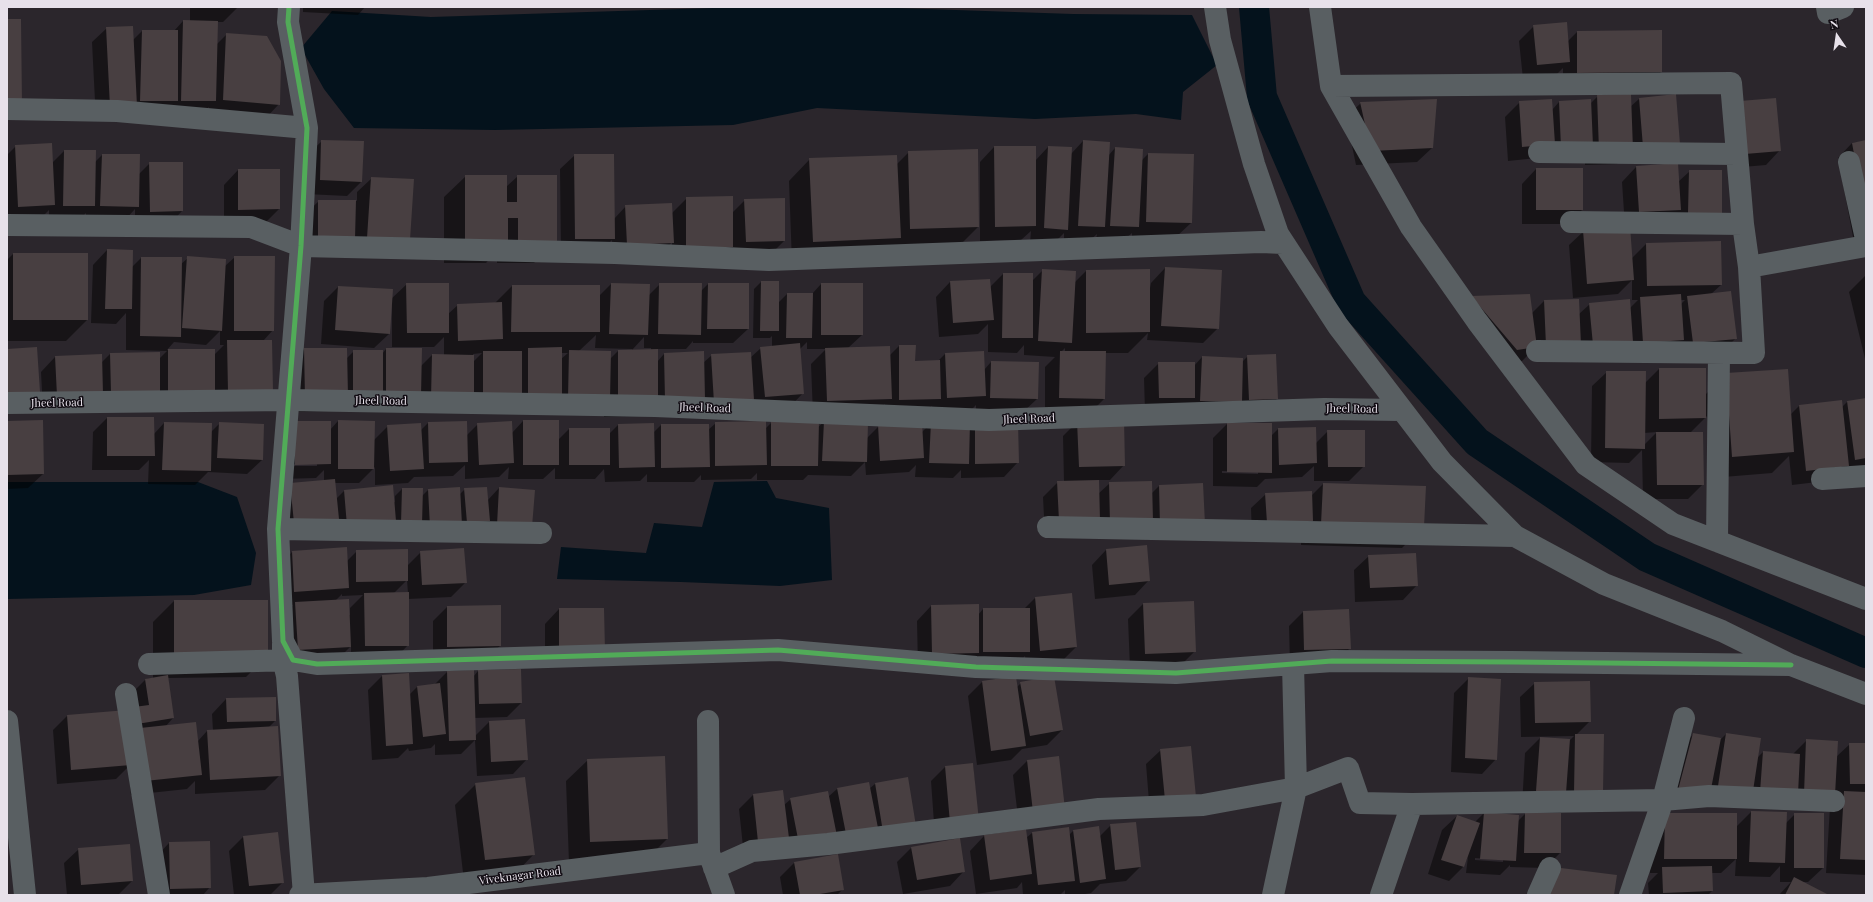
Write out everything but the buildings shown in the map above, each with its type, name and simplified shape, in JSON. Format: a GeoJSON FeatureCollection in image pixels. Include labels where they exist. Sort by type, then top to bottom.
{"type":"FeatureCollection","features":[{"type":"Feature","properties":{"kind":"street"},"geometry":{"type":"LineString","coordinates":[[289,7],[288,22],[307,128],[301,246],[278,529],[287,676],[304,895]]}},
{"type":"Feature","properties":{"kind":"street"},"geometry":{"type":"LineString","coordinates":[[1215,7],[1220,40],[1254,164],[1278,234],[1338,326],[1442,462],[1515,536],[1604,584],[1722,631],[1791,665],[1866,694]]}},
{"type":"Feature","properties":{"kind":"street"},"geometry":{"type":"LineString","coordinates":[[1320,7],[1331,86],[1411,227],[1477,322],[1586,465],[1673,524],[1866,599]]}},
{"type":"Feature","properties":{"kind":"street"},"geometry":{"type":"LineString","coordinates":[[1827,7],[1828,13],[1843,7]]}},
{"type":"Feature","properties":{"kind":"street"},"geometry":{"type":"LineString","coordinates":[[1331,86],[1732,83],[1737,154],[1749,267],[1754,354],[1537,351]]}},
{"type":"Feature","properties":{"kind":"street"},"geometry":{"type":"LineString","coordinates":[[7,109],[117,112],[307,128]]}},
{"type":"Feature","properties":{"kind":"street"},"geometry":{"type":"LineString","coordinates":[[1539,152],[1737,154]]}},
{"type":"Feature","properties":{"kind":"street"},"geometry":{"type":"LineString","coordinates":[[1849,162],[1866,239]]}},
{"type":"Feature","properties":{"kind":"street"},"geometry":{"type":"LineString","coordinates":[[1571,222],[1744,224]]}},
{"type":"Feature","properties":{"kind":"street"},"geometry":{"type":"LineString","coordinates":[[7,224],[252,227],[301,246],[615,253],[769,260],[1283,242]]}},
{"type":"Feature","properties":{"kind":"street"},"geometry":{"type":"LineString","coordinates":[[1749,267],[1866,246]]}},
{"type":"Feature","properties":{"kind":"street"},"geometry":{"type":"LineString","coordinates":[[1717,541],[1719,353]]}},
{"type":"Feature","properties":{"kind":"street","name":"Jheel Road"},"geometry":{"type":"LineString","coordinates":[[7,403],[289,400],[655,406],[989,420],[1324,409],[1402,410]]}},
{"type":"Feature","properties":{"kind":"street"},"geometry":{"type":"LineString","coordinates":[[1822,479],[1866,476]]}},
{"type":"Feature","properties":{"kind":"street"},"geometry":{"type":"LineString","coordinates":[[1048,527],[1515,536]]}},
{"type":"Feature","properties":{"kind":"street"},"geometry":{"type":"LineString","coordinates":[[278,529],[541,533]]}},
{"type":"Feature","properties":{"kind":"street"},"geometry":{"type":"LineString","coordinates":[[149,664],[286,654],[317,664],[778,650],[976,667],[1176,673],[1332,661],[1791,665]]}},
{"type":"Feature","properties":{"kind":"street"},"geometry":{"type":"LineString","coordinates":[[1272,895],[1296,788],[1293,664]]}},
{"type":"Feature","properties":{"kind":"street"},"geometry":{"type":"LineString","coordinates":[[126,694],[159,895]]}},
{"type":"Feature","properties":{"kind":"street"},"geometry":{"type":"LineString","coordinates":[[1630,895],[1662,800],[1684,718]]}},
{"type":"Feature","properties":{"kind":"street"},"geometry":{"type":"LineString","coordinates":[[7,721],[26,895]]}},
{"type":"Feature","properties":{"kind":"street"},"geometry":{"type":"LineString","coordinates":[[708,721],[717,874]]}},
{"type":"Feature","properties":{"kind":"street","name":"Viveknagar Road"},"geometry":{"type":"LineString","coordinates":[[300,895],[429,891],[717,874],[752,851],[836,843],[1099,809],[1203,805],[1296,788],[1348,768],[1360,803],[1412,804]]}},
{"type":"Feature","properties":{"kind":"street"},"geometry":{"type":"LineString","coordinates":[[1382,895],[1412,804],[1662,800],[1709,796],[1834,801]]}},
{"type":"Feature","properties":{"kind":"street"},"geometry":{"type":"LineString","coordinates":[[1538,895],[1550,868]]}},
{"type":"Feature","properties":{"kind":"water"},"geometry":{"type":"Polygon","coordinates":[[[744,7],[868,7],[1073,14],[1192,15],[1217,65],[1183,92],[1181,120],[1136,114],[1035,119],[817,108],[733,125],[495,130],[354,128],[324,89],[301,48],[332,11],[431,17],[744,7]]]}},
{"type":"Feature","properties":{"kind":"water"},"geometry":{"type":"Polygon","coordinates":[[[767,481],[776,498],[829,508],[832,580],[780,586],[557,579],[561,547],[646,553],[654,523],[702,527],[714,482],[767,481]]]}},
{"type":"Feature","properties":{"kind":"water"},"geometry":{"type":"Polygon","coordinates":[[[7,482],[198,482],[237,497],[256,553],[251,585],[194,595],[7,599],[7,482]]]}},
{"type":"Feature","properties":{"kind":"waterway"},"geometry":{"type":"LineString","coordinates":[[1254,7],[1262,97],[1351,302],[1477,442],[1647,557],[1866,653]]}},
{"type":"Feature","properties":{"kind":"cycle path"},"geometry":{"type":"LineString","coordinates":[[289,7],[288,22],[307,128],[301,246],[278,529],[283,641],[293,660],[317,664],[778,650],[976,667],[1176,673],[1332,661],[1791,665]]}}]}
